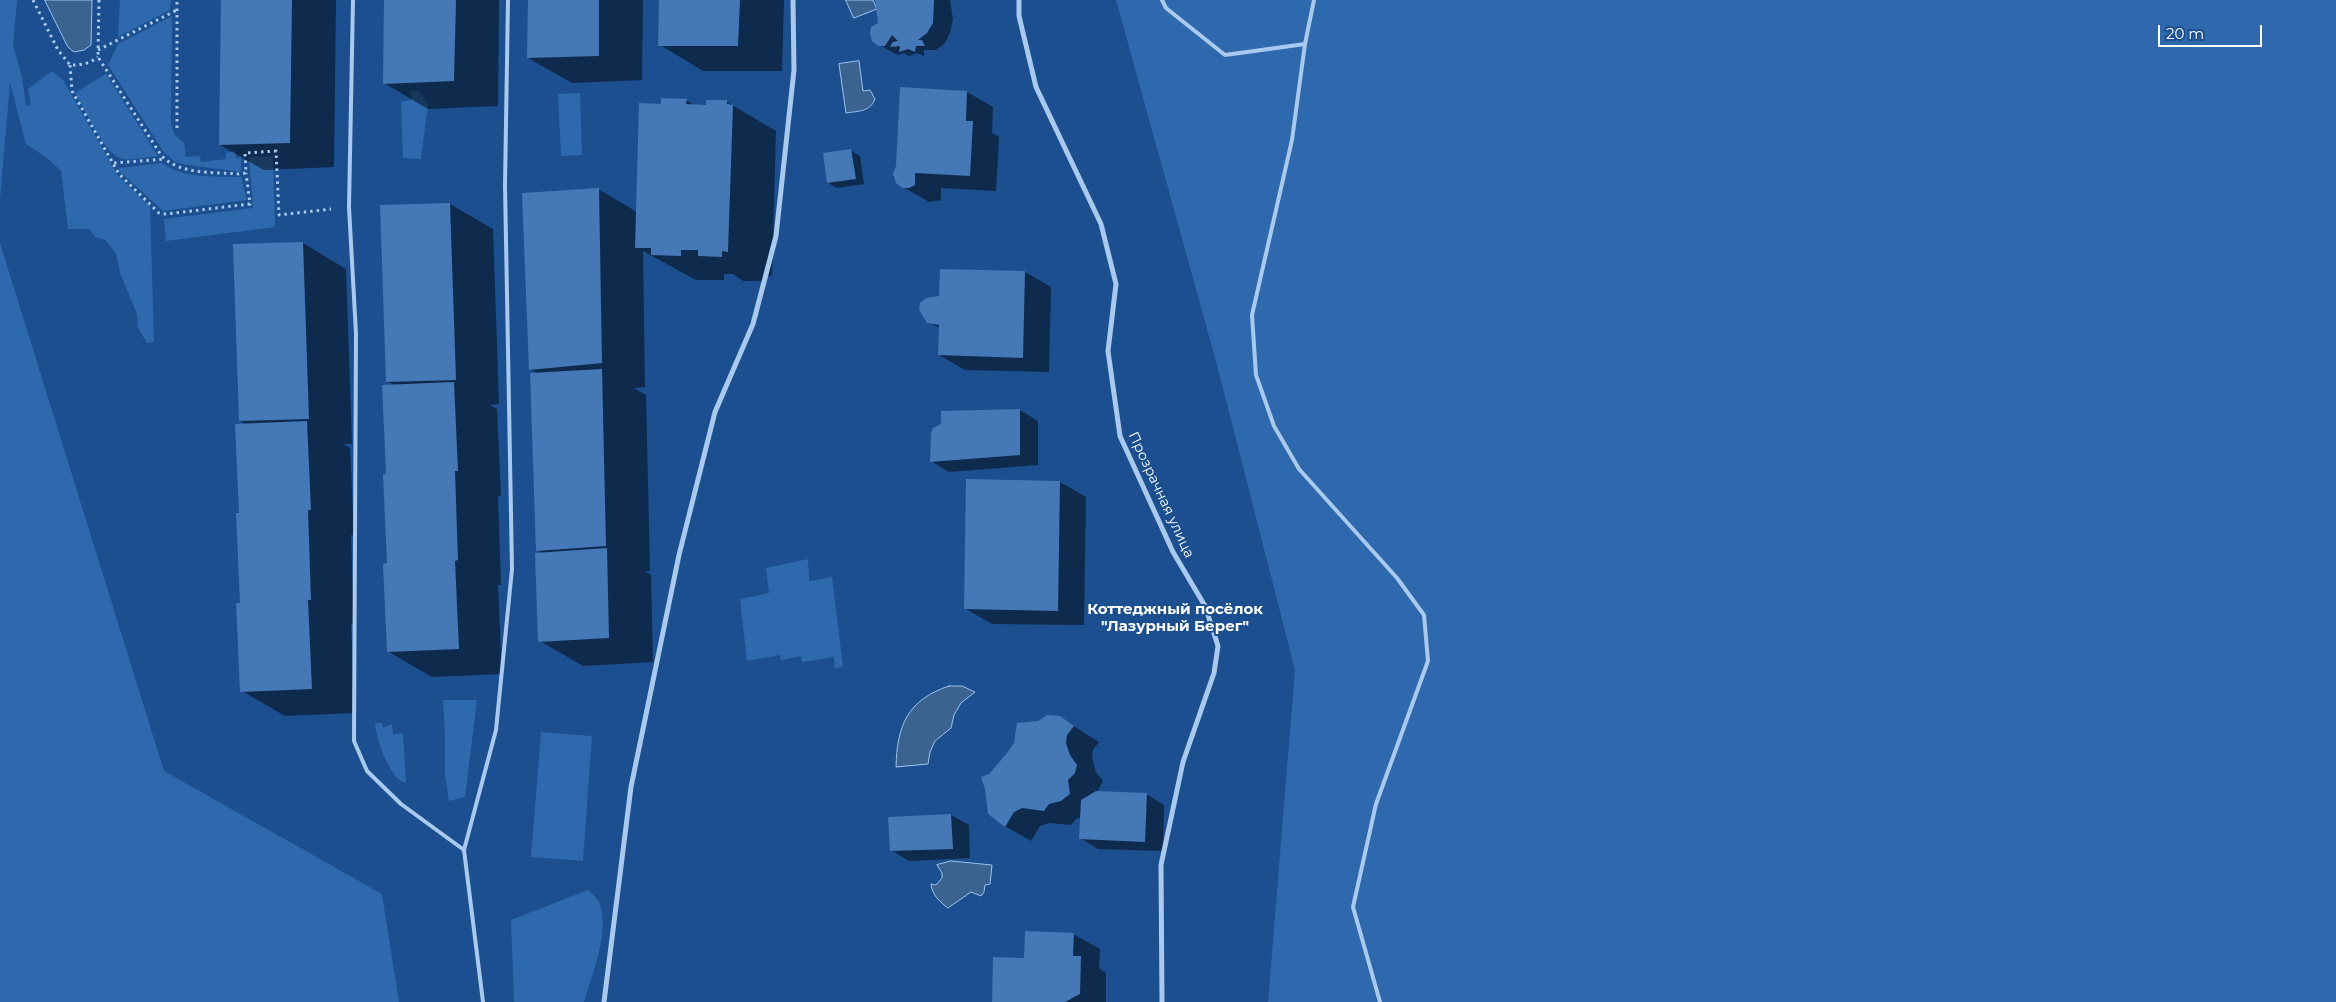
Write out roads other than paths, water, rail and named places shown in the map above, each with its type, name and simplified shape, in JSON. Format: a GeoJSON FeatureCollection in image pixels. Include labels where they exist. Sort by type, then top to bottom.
{"type":"FeatureCollection","features":[{"type":"Feature","properties":{"kind":"street"},"geometry":{"type":"LineString","coordinates":[[604,1002],[631,787],[679,555],[715,412],[753,324],[776,236],[794,70],[793,0]]}},
{"type":"Feature","properties":{"kind":"street","name":"Прозрачная улица"},"geometry":{"type":"LineString","coordinates":[[1019,0],[1019,16],[1036,88],[1101,224],[1116,284],[1108,351],[1120,436],[1173,552],[1205,606],[1218,646],[1214,673],[1183,762],[1161,865],[1162,1002]]}},
{"type":"Feature","properties":{"kind":"lane"},"geometry":{"type":"LineString","coordinates":[[353,0],[349,208],[356,334],[354,741],[367,771],[374,778],[401,804],[464,850]]}},
{"type":"Feature","properties":{"kind":"lane"},"geometry":{"type":"LineString","coordinates":[[483,1002],[464,850],[496,730],[512,569],[505,185],[508,0]]}},
{"type":"Feature","properties":{"kind":"lane"},"geometry":{"type":"LineString","coordinates":[[1162,0],[1166,8],[1225,54],[1305,44]]}},
{"type":"Feature","properties":{"kind":"lane"},"geometry":{"type":"LineString","coordinates":[[1314,0],[1305,44],[1292,140],[1252,315],[1256,376],[1274,426],[1298,469],[1398,578],[1424,616],[1428,661],[1376,804],[1353,907],[1380,1002]]}},
{"type":"Feature","properties":{"kind":"district","name":"Коттеджный посёлок \"Лазурный Берег\""},"geometry":{"type":"Point","coordinates":[1175,618]}}]}
